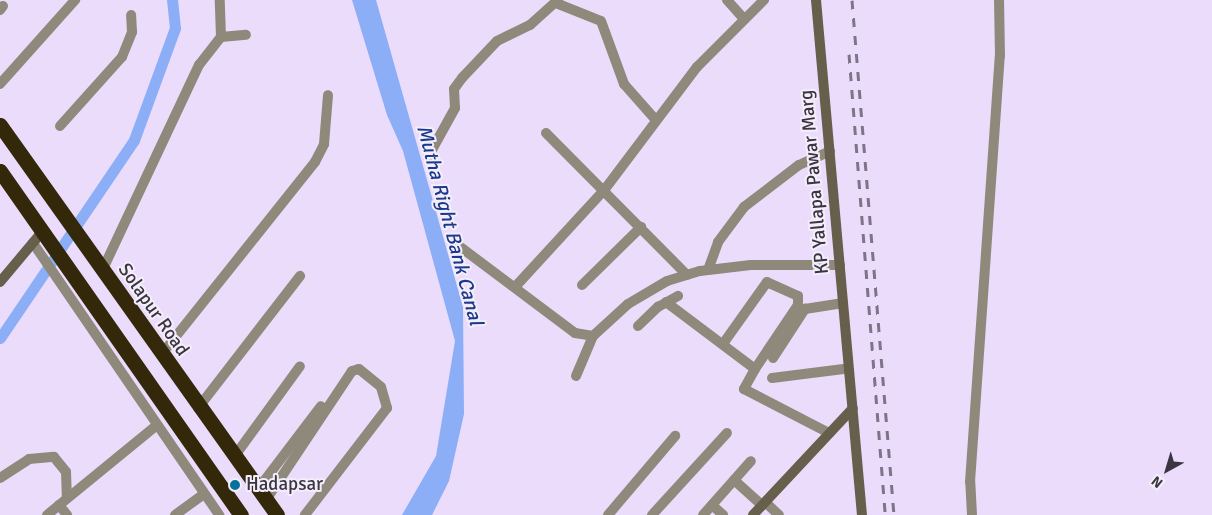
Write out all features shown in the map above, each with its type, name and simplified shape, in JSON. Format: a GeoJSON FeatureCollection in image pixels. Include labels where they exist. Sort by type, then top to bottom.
{"type":"FeatureCollection","features":[{"type":"Feature","properties":{"kind":"highway","name":"Solapur Road"},"geometry":{"type":"LineString","coordinates":[[0,125],[198,408],[277,515]]}},
{"type":"Feature","properties":{"kind":"highway"},"geometry":{"type":"LineString","coordinates":[[0,172],[41,242],[241,515]]}},
{"type":"Feature","properties":{"kind":"street"},"geometry":{"type":"LineString","coordinates":[[0,84],[75,0]]}},
{"type":"Feature","properties":{"kind":"street"},"geometry":{"type":"LineString","coordinates":[[102,271],[199,65],[221,37],[220,0]]}},
{"type":"Feature","properties":{"kind":"street"},"geometry":{"type":"LineString","coordinates":[[727,0],[743,18]]}},
{"type":"Feature","properties":{"kind":"street"},"geometry":{"type":"LineString","coordinates":[[515,287],[605,189],[655,119],[743,18],[764,0]]}},
{"type":"Feature","properties":{"kind":"street","name":"KP Yallapa Pawar Marg"},"geometry":{"type":"LineString","coordinates":[[816,0],[840,265],[844,365],[859,472],[862,515]]}},
{"type":"Feature","properties":{"kind":"street"},"geometry":{"type":"LineString","coordinates":[[972,515],[970,482],[1000,56],[999,0]]}},
{"type":"Feature","properties":{"kind":"street"},"geometry":{"type":"LineString","coordinates":[[428,157],[455,108],[454,89],[462,78],[497,41],[530,25],[557,2],[601,21],[624,84],[655,119]]}},
{"type":"Feature","properties":{"kind":"street"},"geometry":{"type":"LineString","coordinates":[[60,126],[122,57],[132,32],[131,15]]}},
{"type":"Feature","properties":{"kind":"street"},"geometry":{"type":"LineString","coordinates":[[221,37],[246,35]]}},
{"type":"Feature","properties":{"kind":"street"},"geometry":{"type":"LineString","coordinates":[[161,355],[315,162],[324,144],[328,95]]}},
{"type":"Feature","properties":{"kind":"street"},"geometry":{"type":"LineString","coordinates":[[546,133],[605,189],[687,275]]}},
{"type":"Feature","properties":{"kind":"street"},"geometry":{"type":"LineString","coordinates":[[708,270],[718,242],[744,207],[799,165],[830,151]]}},
{"type":"Feature","properties":{"kind":"street"},"geometry":{"type":"LineString","coordinates":[[582,285],[641,227]]}},
{"type":"Feature","properties":{"kind":"street"},"geometry":{"type":"LineString","coordinates":[[0,282],[41,242]]}},
{"type":"Feature","properties":{"kind":"street"},"geometry":{"type":"LineString","coordinates":[[455,243],[574,333],[593,336]]}},
{"type":"Feature","properties":{"kind":"street"},"geometry":{"type":"LineString","coordinates":[[576,376],[593,336],[628,304],[667,281],[708,270],[840,265]]}},
{"type":"Feature","properties":{"kind":"street"},"geometry":{"type":"LineString","coordinates":[[66,276],[157,426],[219,515]]}},
{"type":"Feature","properties":{"kind":"street"},"geometry":{"type":"LineString","coordinates":[[198,408],[300,276]]}},
{"type":"Feature","properties":{"kind":"street"},"geometry":{"type":"LineString","coordinates":[[723,344],[767,282],[798,296],[798,305],[755,369],[744,389],[829,434]]}},
{"type":"Feature","properties":{"kind":"street"},"geometry":{"type":"LineString","coordinates":[[638,326],[666,302],[678,296]]}},
{"type":"Feature","properties":{"kind":"street"},"geometry":{"type":"LineString","coordinates":[[666,302],[755,369]]}},
{"type":"Feature","properties":{"kind":"street"},"geometry":{"type":"LineString","coordinates":[[773,358],[805,309],[842,303]]}},
{"type":"Feature","properties":{"kind":"street"},"geometry":{"type":"LineString","coordinates":[[772,378],[844,365]]}},
{"type":"Feature","properties":{"kind":"street"},"geometry":{"type":"LineString","coordinates":[[234,457],[300,366]]}},
{"type":"Feature","properties":{"kind":"street"},"geometry":{"type":"LineString","coordinates":[[262,494],[352,371],[359,369],[381,387],[387,408],[305,515]]}},
{"type":"Feature","properties":{"kind":"street"},"geometry":{"type":"LineString","coordinates":[[262,494],[329,395]]}},
{"type":"Feature","properties":{"kind":"street"},"geometry":{"type":"LineString","coordinates":[[753,515],[850,410]]}},
{"type":"Feature","properties":{"kind":"street"},"geometry":{"type":"LineString","coordinates":[[47,515],[157,426]]}},
{"type":"Feature","properties":{"kind":"street"},"geometry":{"type":"LineString","coordinates":[[652,515],[727,432]]}},
{"type":"Feature","properties":{"kind":"street"},"geometry":{"type":"LineString","coordinates":[[608,515],[674,436]]}},
{"type":"Feature","properties":{"kind":"street"},"geometry":{"type":"LineString","coordinates":[[0,478],[29,459],[54,457],[66,472],[63,501],[67,515]]}},
{"type":"Feature","properties":{"kind":"street"},"geometry":{"type":"LineString","coordinates":[[703,515],[751,461]]}},
{"type":"Feature","properties":{"kind":"street"},"geometry":{"type":"LineString","coordinates":[[734,480],[779,515]]}},
{"type":"Feature","properties":{"kind":"street"},"geometry":{"type":"LineString","coordinates":[[175,515],[204,494]]}},
{"type":"Feature","properties":{"kind":"street"},"geometry":{"type":"LineString","coordinates":[[712,505],[723,515]]}},
{"type":"Feature","properties":{"kind":"water"},"geometry":{"type":"Polygon","coordinates":[[[352,0],[376,0],[463,307],[464,414],[449,481],[432,515],[402,515],[436,456],[455,341],[403,151],[387,115],[352,0]]]}},
{"type":"Feature","properties":{"kind":"waterway"},"geometry":{"type":"LineString","coordinates":[[0,338],[134,140],[175,28],[172,0]]}},
{"type":"Feature","properties":{"kind":"railway"},"geometry":{"type":"LineString","coordinates":[[852,0],[894,515]]}},
{"type":"Feature","properties":{"kind":"railway"},"geometry":{"type":"LineString","coordinates":[[849,54],[885,515]]}},
{"type":"Feature","properties":{"kind":"place","name":"Hadapsar"},"geometry":{"type":"Point","coordinates":[235,485]}},
{"type":"Feature","properties":{"kind":"water label","name":"Mutha Right Bank Canal"},"geometry":{"type":"Point","coordinates":[450,225]}}]}
